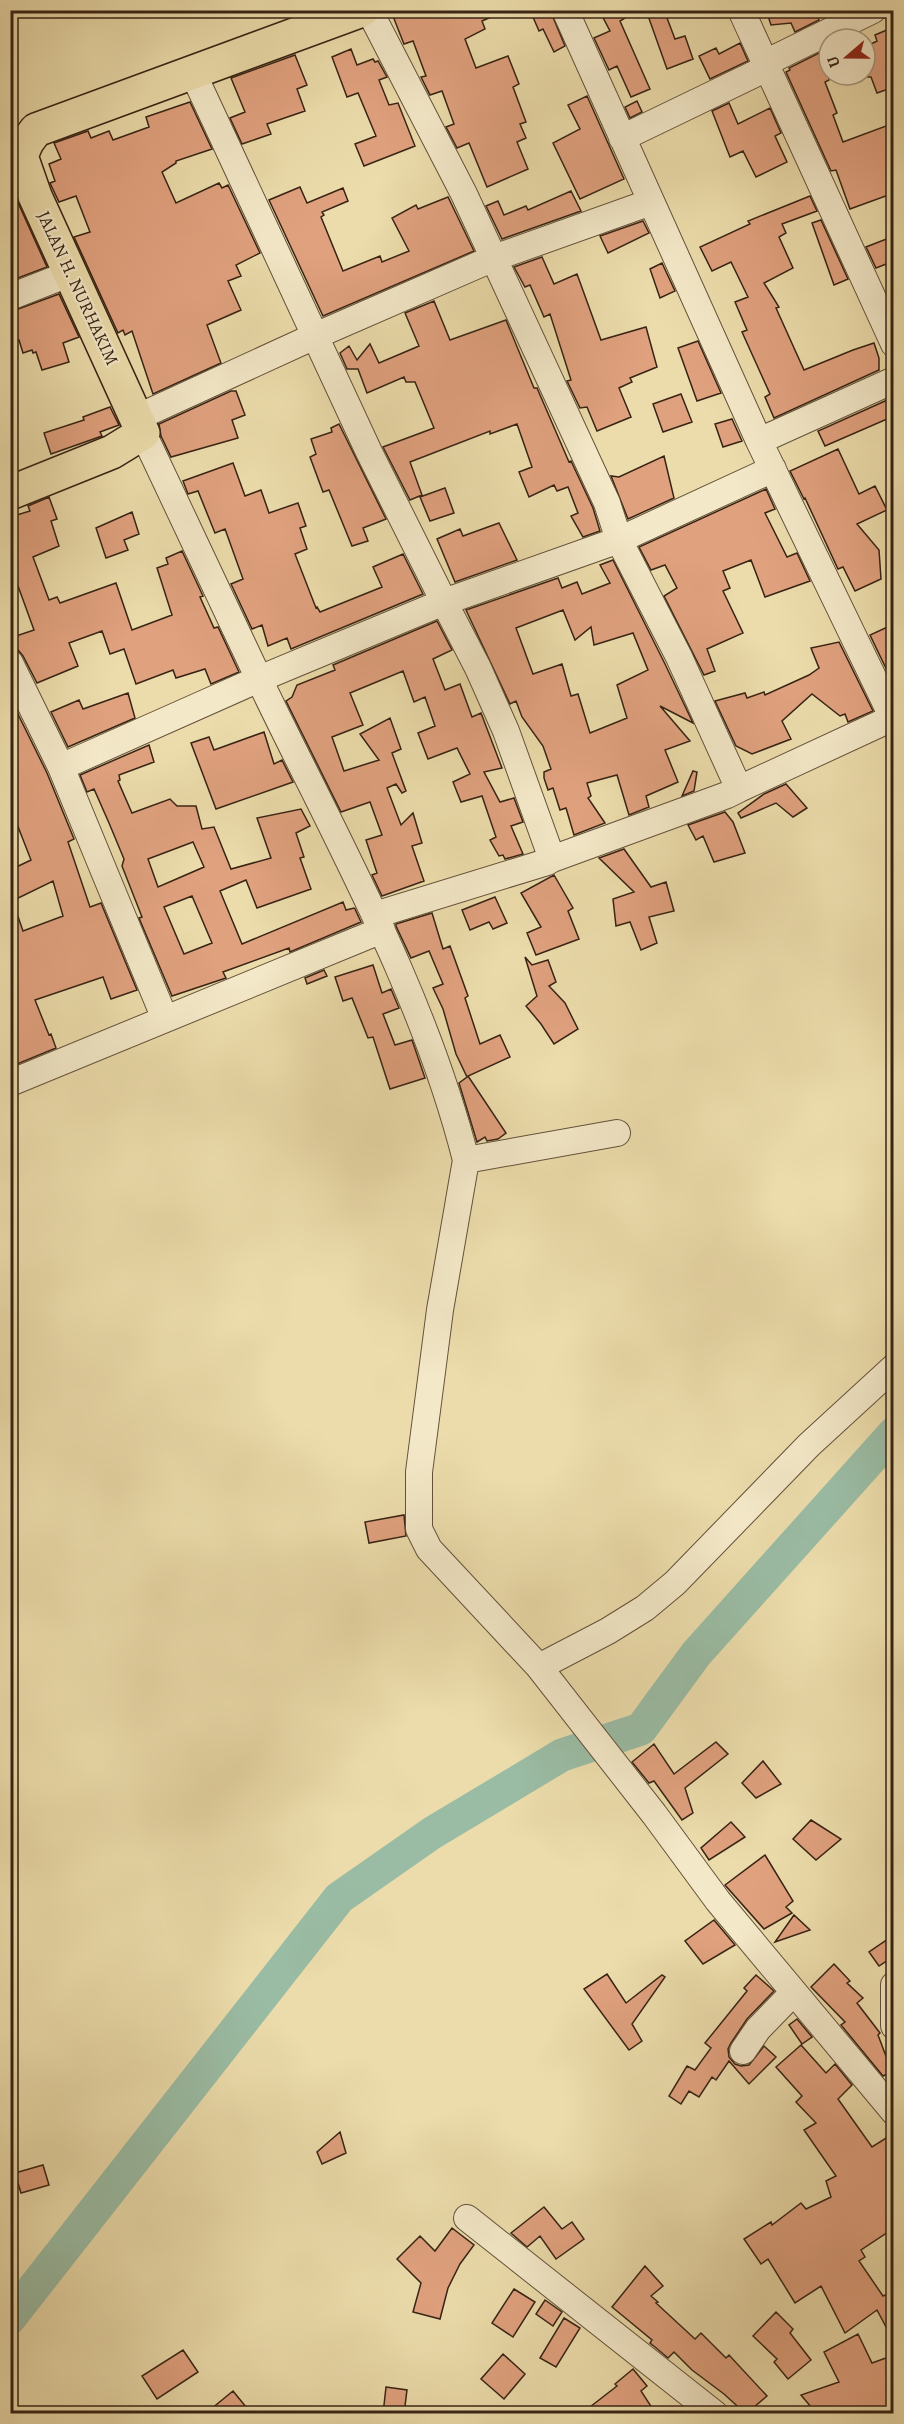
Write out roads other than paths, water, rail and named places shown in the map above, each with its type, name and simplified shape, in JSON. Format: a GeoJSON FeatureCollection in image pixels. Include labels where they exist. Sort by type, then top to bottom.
{"type":"FeatureCollection","features":[{"type":"Feature","properties":{"kind":"main road","name":"JALAN H. NURHAKIM"},"geometry":{"type":"LineString","coordinates":[[139,426],[35,196],[21,156],[27,142],[23,132],[362,10]]}},
{"type":"Feature","properties":{"kind":"main road"},"geometry":{"type":"LineString","coordinates":[[10,493],[111,452],[139,426]]}},
{"type":"Feature","properties":{"kind":"street"},"geometry":{"type":"LineString","coordinates":[[369,10],[464,194],[608,503],[619,540],[679,657],[739,789]]}},
{"type":"Feature","properties":{"kind":"street"},"geometry":{"type":"LineString","coordinates":[[10,1083],[165,1019],[379,923],[727,795],[888,720],[890,716],[884,700],[759,441],[565,10]]}},
{"type":"Feature","properties":{"kind":"street"},"geometry":{"type":"LineString","coordinates":[[741,10],[894,344]]}},
{"type":"Feature","properties":{"kind":"street"},"geometry":{"type":"LineString","coordinates":[[622,138],[873,10]]}},
{"type":"Feature","properties":{"kind":"street"},"geometry":{"type":"LineString","coordinates":[[192,71],[369,452],[478,668],[506,731],[552,859]]}},
{"type":"Feature","properties":{"kind":"street"},"geometry":{"type":"LineString","coordinates":[[651,201],[494,258],[315,336],[139,426],[246,655],[379,923],[429,1042],[462,1140],[466,1160],[440,1310],[419,1472],[419,1529],[429,1550],[539,1667],[718,1901],[894,2112]]}},
{"type":"Feature","properties":{"kind":"street"},"geometry":{"type":"LineString","coordinates":[[10,297],[71,273]]}},
{"type":"Feature","properties":{"kind":"street"},"geometry":{"type":"LineString","coordinates":[[759,441],[894,380]]}},
{"type":"Feature","properties":{"kind":"street"},"geometry":{"type":"LineString","coordinates":[[60,767],[259,679],[444,602],[619,540],[772,469]]}},
{"type":"Feature","properties":{"kind":"street"},"geometry":{"type":"LineString","coordinates":[[10,663],[60,767],[165,1019]]}},
{"type":"Feature","properties":{"kind":"street"},"geometry":{"type":"LineString","coordinates":[[466,1160],[617,1133]]}},
{"type":"Feature","properties":{"kind":"street"},"geometry":{"type":"LineString","coordinates":[[539,1667],[608,1631],[645,1608],[675,1582],[809,1445],[894,1367]]}},
{"type":"Feature","properties":{"kind":"street"},"geometry":{"type":"LineString","coordinates":[[894,1985],[894,2026]]}},
{"type":"Feature","properties":{"kind":"street"},"geometry":{"type":"LineString","coordinates":[[743,2051],[758,2030],[793,1993]]}},
{"type":"Feature","properties":{"kind":"street"},"geometry":{"type":"LineString","coordinates":[[467,2218],[715,2414]]}},
{"type":"Feature","properties":{"kind":"waterway"},"geometry":{"type":"LineString","coordinates":[[10,2318],[339,1898],[432,1833],[562,1755],[641,1729],[696,1654],[894,1433]]}}]}
